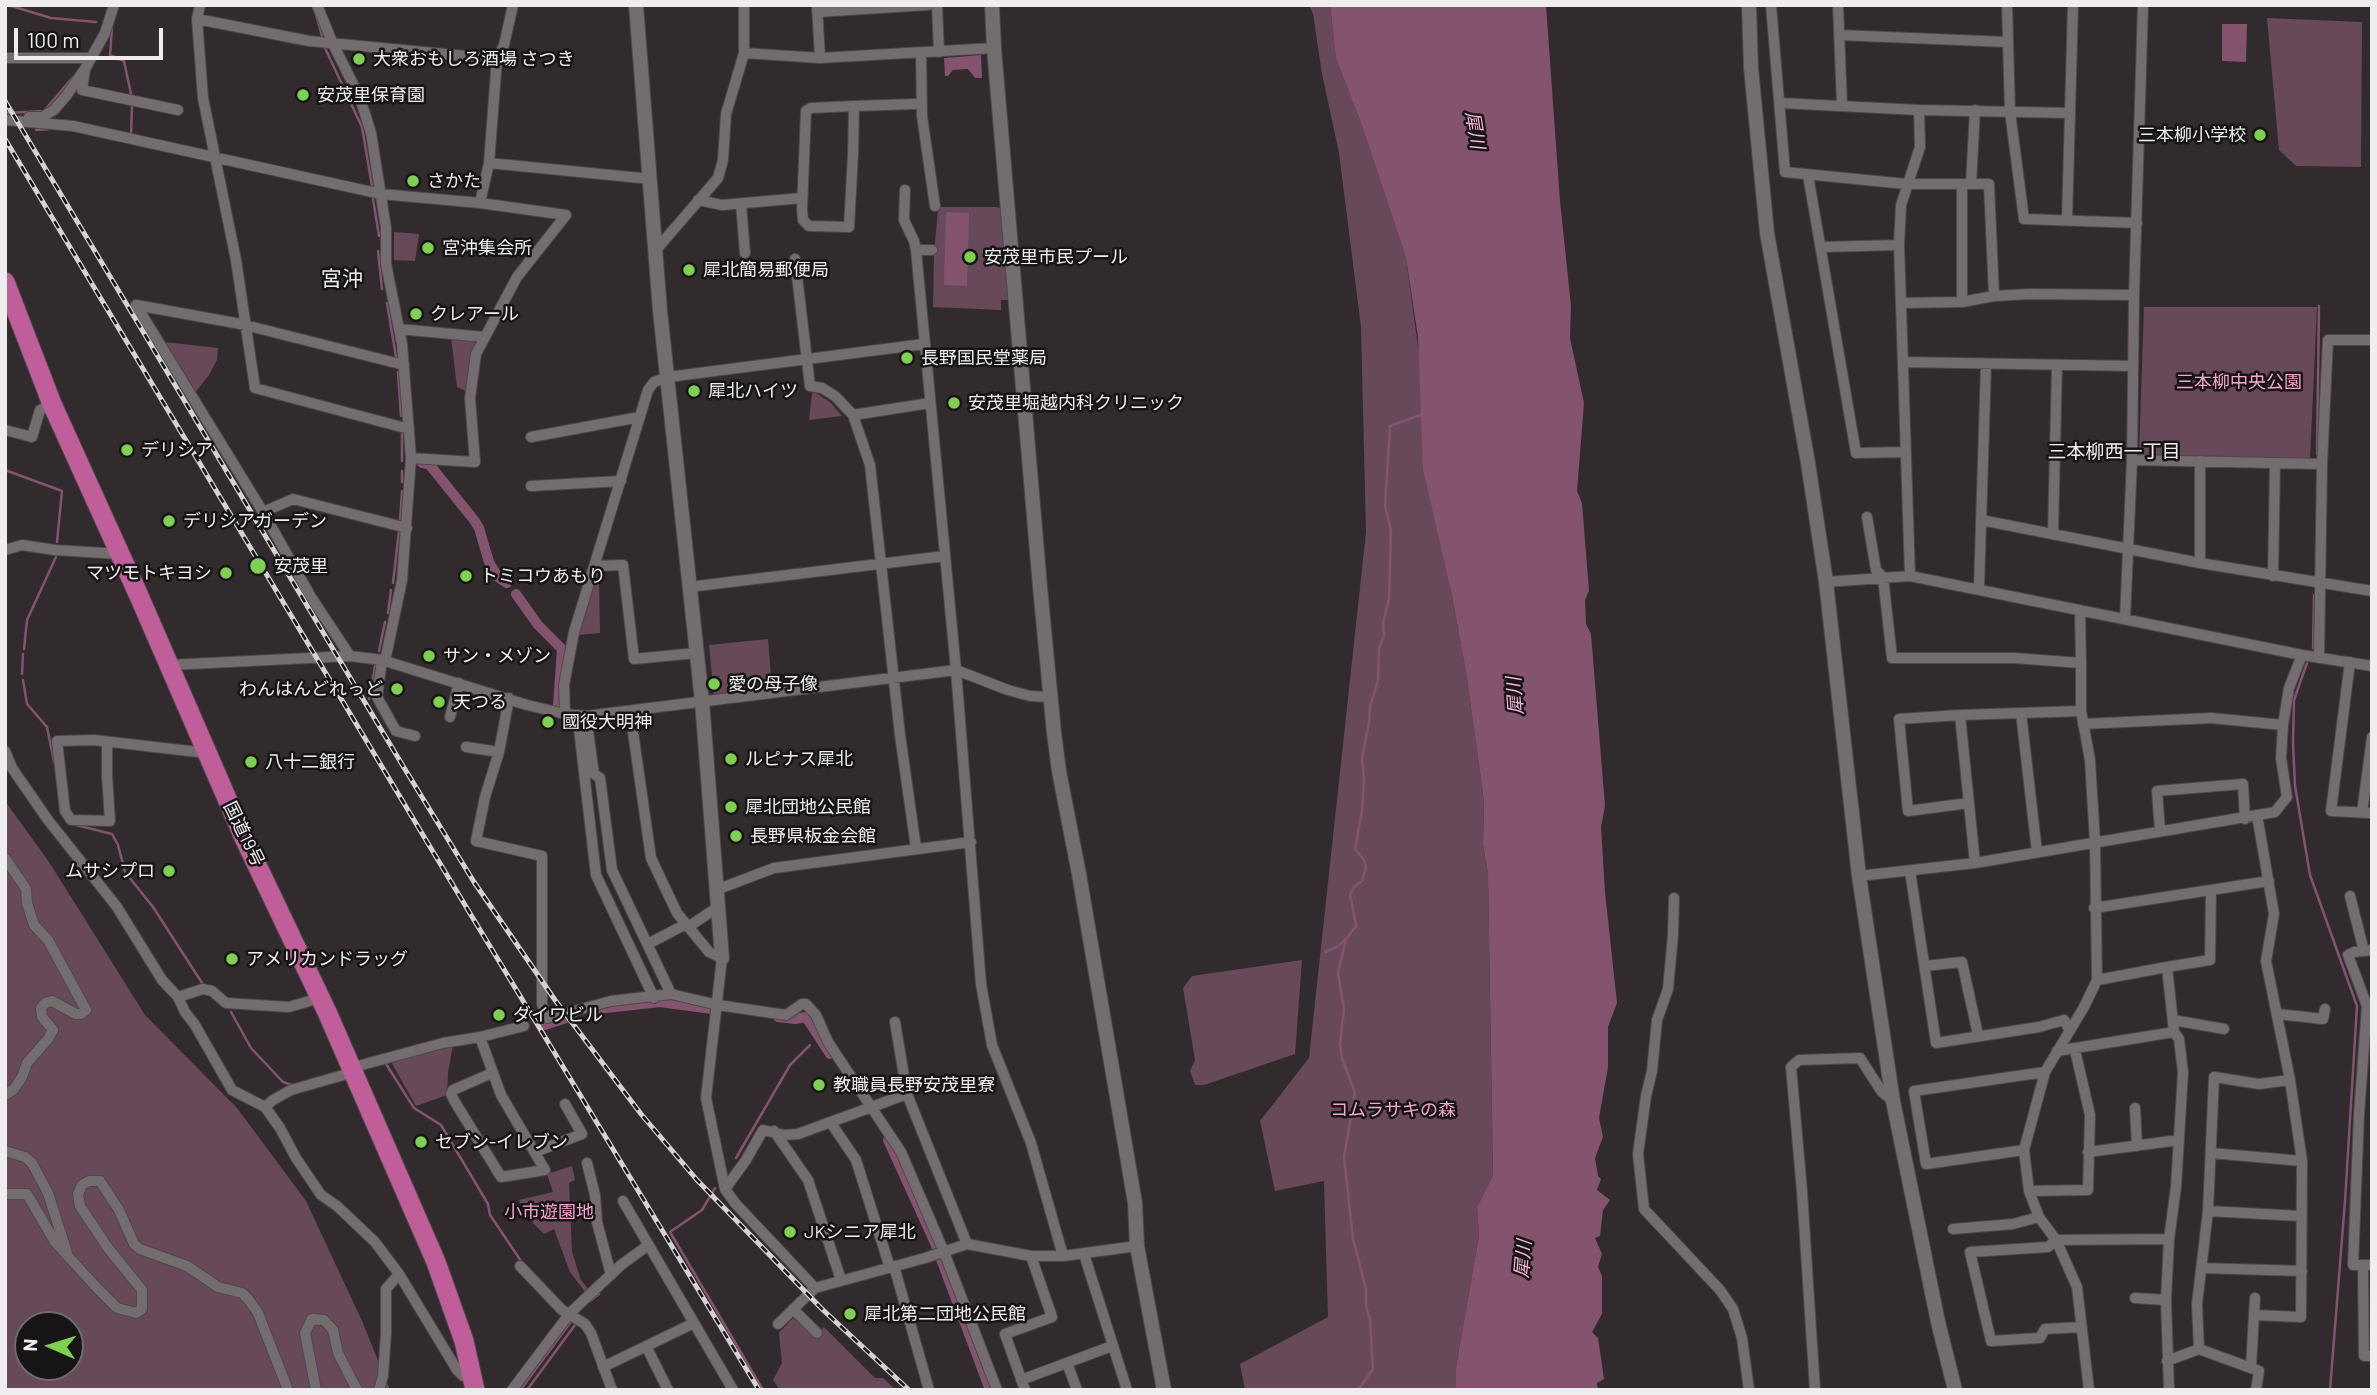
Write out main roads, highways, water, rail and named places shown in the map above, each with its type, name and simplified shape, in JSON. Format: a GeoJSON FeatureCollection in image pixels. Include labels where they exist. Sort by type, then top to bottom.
{"type":"FeatureCollection","features":[{"type":"Feature","properties":{"kind":"highway","name":"国道19号"},"geometry":{"type":"LineString","coordinates":[[5,282],[52,404],[436,1262],[464,1341],[474,1382]]}},
{"type":"Feature","properties":{"kind":"water","name":"犀川"},"geometry":{"type":"Polygon","coordinates":[[[1330,5],[1546,5],[1560,201],[1571,306],[1570,338],[1584,403],[1577,491],[1582,503],[1589,591],[1585,600],[1586,624],[1591,634],[1605,806],[1601,827],[1605,892],[1617,1003],[1608,1027],[1608,1067],[1599,1118],[1603,1137],[1595,1158],[1601,1179],[1597,1190],[1610,1200],[1603,1210],[1600,1236],[1595,1238],[1602,1254],[1598,1267],[1602,1276],[1602,1314],[1592,1332],[1598,1338],[1604,1379],[1597,1383],[1598,1390],[1456,1390],[1456,1367],[1479,1235],[1477,1207],[1493,1176],[1488,875],[1483,844],[1484,801],[1466,672],[1451,591],[1423,469],[1418,337],[1406,258],[1361,123],[1336,59],[1330,5]]]}},
{"type":"Feature","properties":{"kind":"water"},"geometry":{"type":"Polygon","coordinates":[[[2222,24],[2247,24],[2246,62],[2222,61],[2222,24]]]}},
{"type":"Feature","properties":{"kind":"water"},"geometry":{"type":"Polygon","coordinates":[[[981,55],[982,78],[975,78],[968,69],[953,70],[945,76],[944,58],[981,55]]]}},
{"type":"Feature","properties":{"kind":"water"},"geometry":{"type":"Polygon","coordinates":[[[946,212],[969,213],[967,286],[944,285],[946,212]]]}},
{"type":"Feature","properties":{"kind":"waterway"},"geometry":{"type":"LineString","coordinates":[[8,5],[51,18],[96,22]]}},
{"type":"Feature","properties":{"kind":"waterway"},"geometry":{"type":"LineString","coordinates":[[316,15],[322,36]]}},
{"type":"Feature","properties":{"kind":"waterway"},"geometry":{"type":"LineString","coordinates":[[112,28],[110,55],[124,61],[131,94]]}},
{"type":"Feature","properties":{"kind":"waterway"},"geometry":{"type":"LineString","coordinates":[[325,48],[362,127],[372,186]]}},
{"type":"Feature","properties":{"kind":"waterway"},"geometry":{"type":"LineString","coordinates":[[5,113],[44,111],[73,77]]}},
{"type":"Feature","properties":{"kind":"waterway"},"geometry":{"type":"LineString","coordinates":[[131,134],[132,106]]}},
{"type":"Feature","properties":{"kind":"waterway"},"geometry":{"type":"LineString","coordinates":[[36,130],[50,129]]}},
{"type":"Feature","properties":{"kind":"waterway"},"geometry":{"type":"LineString","coordinates":[[373,199],[379,236]]}},
{"type":"Feature","properties":{"kind":"waterway"},"geometry":{"type":"LineString","coordinates":[[378,251],[382,289]]}},
{"type":"Feature","properties":{"kind":"waterway"},"geometry":{"type":"LineString","coordinates":[[387,303],[396,357]]}},
{"type":"Feature","properties":{"kind":"waterway"},"geometry":{"type":"LineString","coordinates":[[2317,454],[2319,306]]}},
{"type":"Feature","properties":{"kind":"waterway"},"geometry":{"type":"LineString","coordinates":[[398,372],[401,416]]}},
{"type":"Feature","properties":{"kind":"waterway"},"geometry":{"type":"LineString","coordinates":[[1358,1390],[1373,1369],[1366,1289],[1353,1239],[1344,1157],[1355,1093],[1342,1058],[1340,1044],[1344,1009],[1338,973],[1346,939],[1356,926],[1350,894],[1362,881],[1366,867],[1355,849],[1362,812],[1362,759],[1370,707],[1378,680],[1379,648],[1384,636],[1383,623],[1389,599],[1391,530],[1385,506],[1390,426],[1423,414]]}},
{"type":"Feature","properties":{"kind":"waterway"},"geometry":{"type":"LineString","coordinates":[[402,433],[402,461]]}},
{"type":"Feature","properties":{"kind":"waterway"},"geometry":{"type":"LineString","coordinates":[[422,463],[429,464],[474,520],[489,562],[498,577],[507,583]]}},
{"type":"Feature","properties":{"kind":"waterway"},"geometry":{"type":"LineString","coordinates":[[5,470],[62,491],[57,542]]}},
{"type":"Feature","properties":{"kind":"waterway"},"geometry":{"type":"LineString","coordinates":[[402,471],[402,482]]}},
{"type":"Feature","properties":{"kind":"waterway"},"geometry":{"type":"LineString","coordinates":[[400,521],[402,491]]}},
{"type":"Feature","properties":{"kind":"waterway"},"geometry":{"type":"LineString","coordinates":[[393,583],[399,531]]}},
{"type":"Feature","properties":{"kind":"waterway"},"geometry":{"type":"LineString","coordinates":[[24,649],[27,620],[56,557]]}},
{"type":"Feature","properties":{"kind":"waterway"},"geometry":{"type":"LineString","coordinates":[[388,613],[391,590]]}},
{"type":"Feature","properties":{"kind":"waterway"},"geometry":{"type":"LineString","coordinates":[[516,594],[538,625],[562,649],[558,705]]}},
{"type":"Feature","properties":{"kind":"waterway"},"geometry":{"type":"LineString","coordinates":[[2313,648],[2314,595]]}},
{"type":"Feature","properties":{"kind":"waterway"},"geometry":{"type":"LineString","coordinates":[[379,651],[385,622]]}},
{"type":"Feature","properties":{"kind":"waterway"},"geometry":{"type":"LineString","coordinates":[[22,674],[23,654]]}},
{"type":"Feature","properties":{"kind":"waterway"},"geometry":{"type":"LineString","coordinates":[[2307,663],[2294,700],[2295,786],[2310,875],[2357,1006],[2330,1390]]}},
{"type":"Feature","properties":{"kind":"waterway"},"geometry":{"type":"LineString","coordinates":[[369,699],[375,666]]}},
{"type":"Feature","properties":{"kind":"waterway"},"geometry":{"type":"LineString","coordinates":[[23,680],[27,704],[47,727],[54,762]]}},
{"type":"Feature","properties":{"kind":"waterway"},"geometry":{"type":"LineString","coordinates":[[72,824],[112,834],[118,845],[125,872],[153,907],[204,986]]}},
{"type":"Feature","properties":{"kind":"waterway"},"geometry":{"type":"LineString","coordinates":[[1325,952],[1346,939]]}},
{"type":"Feature","properties":{"kind":"waterway"},"geometry":{"type":"LineString","coordinates":[[597,1009],[660,1002],[712,1009]]}},
{"type":"Feature","properties":{"kind":"waterway"},"geometry":{"type":"LineString","coordinates":[[231,1012],[251,1048],[283,1082],[292,1085]]}},
{"type":"Feature","properties":{"kind":"waterway"},"geometry":{"type":"LineString","coordinates":[[545,1025],[572,1016]]}},
{"type":"Feature","properties":{"kind":"waterway"},"geometry":{"type":"LineString","coordinates":[[778,1017],[806,1017],[830,1054]]}},
{"type":"Feature","properties":{"kind":"waterway"},"geometry":{"type":"LineString","coordinates":[[736,1158],[790,1065],[810,1045]]}},
{"type":"Feature","properties":{"kind":"waterway"},"geometry":{"type":"LineString","coordinates":[[386,1064],[414,1108],[441,1125],[488,1204],[490,1215],[521,1261]]}},
{"type":"Feature","properties":{"kind":"waterway"},"geometry":{"type":"LineString","coordinates":[[888,1140],[935,1243],[990,1390]]}},
{"type":"Feature","properties":{"kind":"waterway"},"geometry":{"type":"LineString","coordinates":[[715,1188],[702,1210],[670,1232],[763,1390]]}},
{"type":"Feature","properties":{"kind":"waterway"},"geometry":{"type":"LineString","coordinates":[[590,1301],[599,1294]]}},
{"type":"Feature","properties":{"kind":"waterway"},"geometry":{"type":"LineString","coordinates":[[521,1389],[573,1319]]}},
{"type":"Feature","properties":{"kind":"waterway"},"geometry":{"type":"LineString","coordinates":[[527,1390],[575,1325]]}},
{"type":"Feature","properties":{"kind":"railway"},"geometry":{"type":"LineString","coordinates":[[5,101],[403,766],[474,882],[555,1000],[641,1114],[697,1180],[822,1309],[909,1390]]}},
{"type":"Feature","properties":{"kind":"railway"},"geometry":{"type":"LineString","coordinates":[[5,139],[759,1390]]}},
{"type":"Feature","properties":{"kind":"place","name":"大衆おもしろ酒場 さつき"},"geometry":{"type":"Point","coordinates":[359,59]}},
{"type":"Feature","properties":{"kind":"place","name":"安茂里保育園"},"geometry":{"type":"Point","coordinates":[303,95]}},
{"type":"Feature","properties":{"kind":"place","name":"三本柳小学校"},"geometry":{"type":"Point","coordinates":[2260,135]}},
{"type":"Feature","properties":{"kind":"place","name":"さかた"},"geometry":{"type":"Point","coordinates":[413,181]}},
{"type":"Feature","properties":{"kind":"place","name":"宮沖集会所"},"geometry":{"type":"Point","coordinates":[428,248]}},
{"type":"Feature","properties":{"kind":"place","name":"安茂里市民プール"},"geometry":{"type":"Point","coordinates":[970,257]}},
{"type":"Feature","properties":{"kind":"place","name":"犀北簡易郵便局"},"geometry":{"type":"Point","coordinates":[689,270]}},
{"type":"Feature","properties":{"kind":"place","name":"クレアール"},"geometry":{"type":"Point","coordinates":[416,314]}},
{"type":"Feature","properties":{"kind":"place","name":"長野国民堂薬局"},"geometry":{"type":"Point","coordinates":[907,358]}},
{"type":"Feature","properties":{"kind":"place","name":"犀北ハイツ"},"geometry":{"type":"Point","coordinates":[694,391]}},
{"type":"Feature","properties":{"kind":"place","name":"安茂里堀越内科クリニック"},"geometry":{"type":"Point","coordinates":[954,403]}},
{"type":"Feature","properties":{"kind":"place","name":"デリシア"},"geometry":{"type":"Point","coordinates":[127,450]}},
{"type":"Feature","properties":{"kind":"place","name":"デリシアガーデン"},"geometry":{"type":"Point","coordinates":[169,521]}},
{"type":"Feature","properties":{"kind":"place","name":"安茂里"},"geometry":{"type":"Point","coordinates":[258,566]}},
{"type":"Feature","properties":{"kind":"place","name":"マツモトキヨシ"},"geometry":{"type":"Point","coordinates":[226,573]}},
{"type":"Feature","properties":{"kind":"place","name":"トミコウあもり"},"geometry":{"type":"Point","coordinates":[466,576]}},
{"type":"Feature","properties":{"kind":"place","name":"サン・メゾン"},"geometry":{"type":"Point","coordinates":[429,656]}},
{"type":"Feature","properties":{"kind":"place","name":"愛の母子像"},"geometry":{"type":"Point","coordinates":[714,684]}},
{"type":"Feature","properties":{"kind":"place","name":"わんはんどれっど"},"geometry":{"type":"Point","coordinates":[397,689]}},
{"type":"Feature","properties":{"kind":"place","name":"天つる"},"geometry":{"type":"Point","coordinates":[439,702]}},
{"type":"Feature","properties":{"kind":"place","name":"國役大明神"},"geometry":{"type":"Point","coordinates":[548,722]}},
{"type":"Feature","properties":{"kind":"place","name":"ルピナス犀北"},"geometry":{"type":"Point","coordinates":[731,759]}},
{"type":"Feature","properties":{"kind":"place","name":"八十二銀行"},"geometry":{"type":"Point","coordinates":[251,762]}},
{"type":"Feature","properties":{"kind":"place","name":"犀北団地公民館"},"geometry":{"type":"Point","coordinates":[731,807]}},
{"type":"Feature","properties":{"kind":"place","name":"長野県板金会館"},"geometry":{"type":"Point","coordinates":[736,836]}},
{"type":"Feature","properties":{"kind":"place","name":"ムサシプロ"},"geometry":{"type":"Point","coordinates":[169,871]}},
{"type":"Feature","properties":{"kind":"place","name":"アメリカンドラッグ"},"geometry":{"type":"Point","coordinates":[232,959]}},
{"type":"Feature","properties":{"kind":"place","name":"ダイワビル"},"geometry":{"type":"Point","coordinates":[499,1015]}},
{"type":"Feature","properties":{"kind":"place","name":"教職員長野安茂里寮"},"geometry":{"type":"Point","coordinates":[819,1085]}},
{"type":"Feature","properties":{"kind":"place","name":"セブン-イレブン"},"geometry":{"type":"Point","coordinates":[421,1142]}},
{"type":"Feature","properties":{"kind":"place","name":"JKシニア犀北"},"geometry":{"type":"Point","coordinates":[790,1232]}},
{"type":"Feature","properties":{"kind":"place","name":"犀北第二団地公民館"},"geometry":{"type":"Point","coordinates":[850,1314]}},
{"type":"Feature","properties":{"kind":"district","name":"宮沖"},"geometry":{"type":"Point","coordinates":[342,279]}},
{"type":"Feature","properties":{"kind":"district","name":"三本柳西一丁目"},"geometry":{"type":"Point","coordinates":[2114,452]}},
{"type":"Feature","properties":{"kind":"park label","name":"三本柳中央公園"},"geometry":{"type":"Point","coordinates":[2239,382]}},
{"type":"Feature","properties":{"kind":"park label","name":"コムラサキの森"},"geometry":{"type":"Point","coordinates":[1393,1110]}},
{"type":"Feature","properties":{"kind":"park label","name":"小市遊園地"},"geometry":{"type":"Point","coordinates":[549,1212]}}]}
